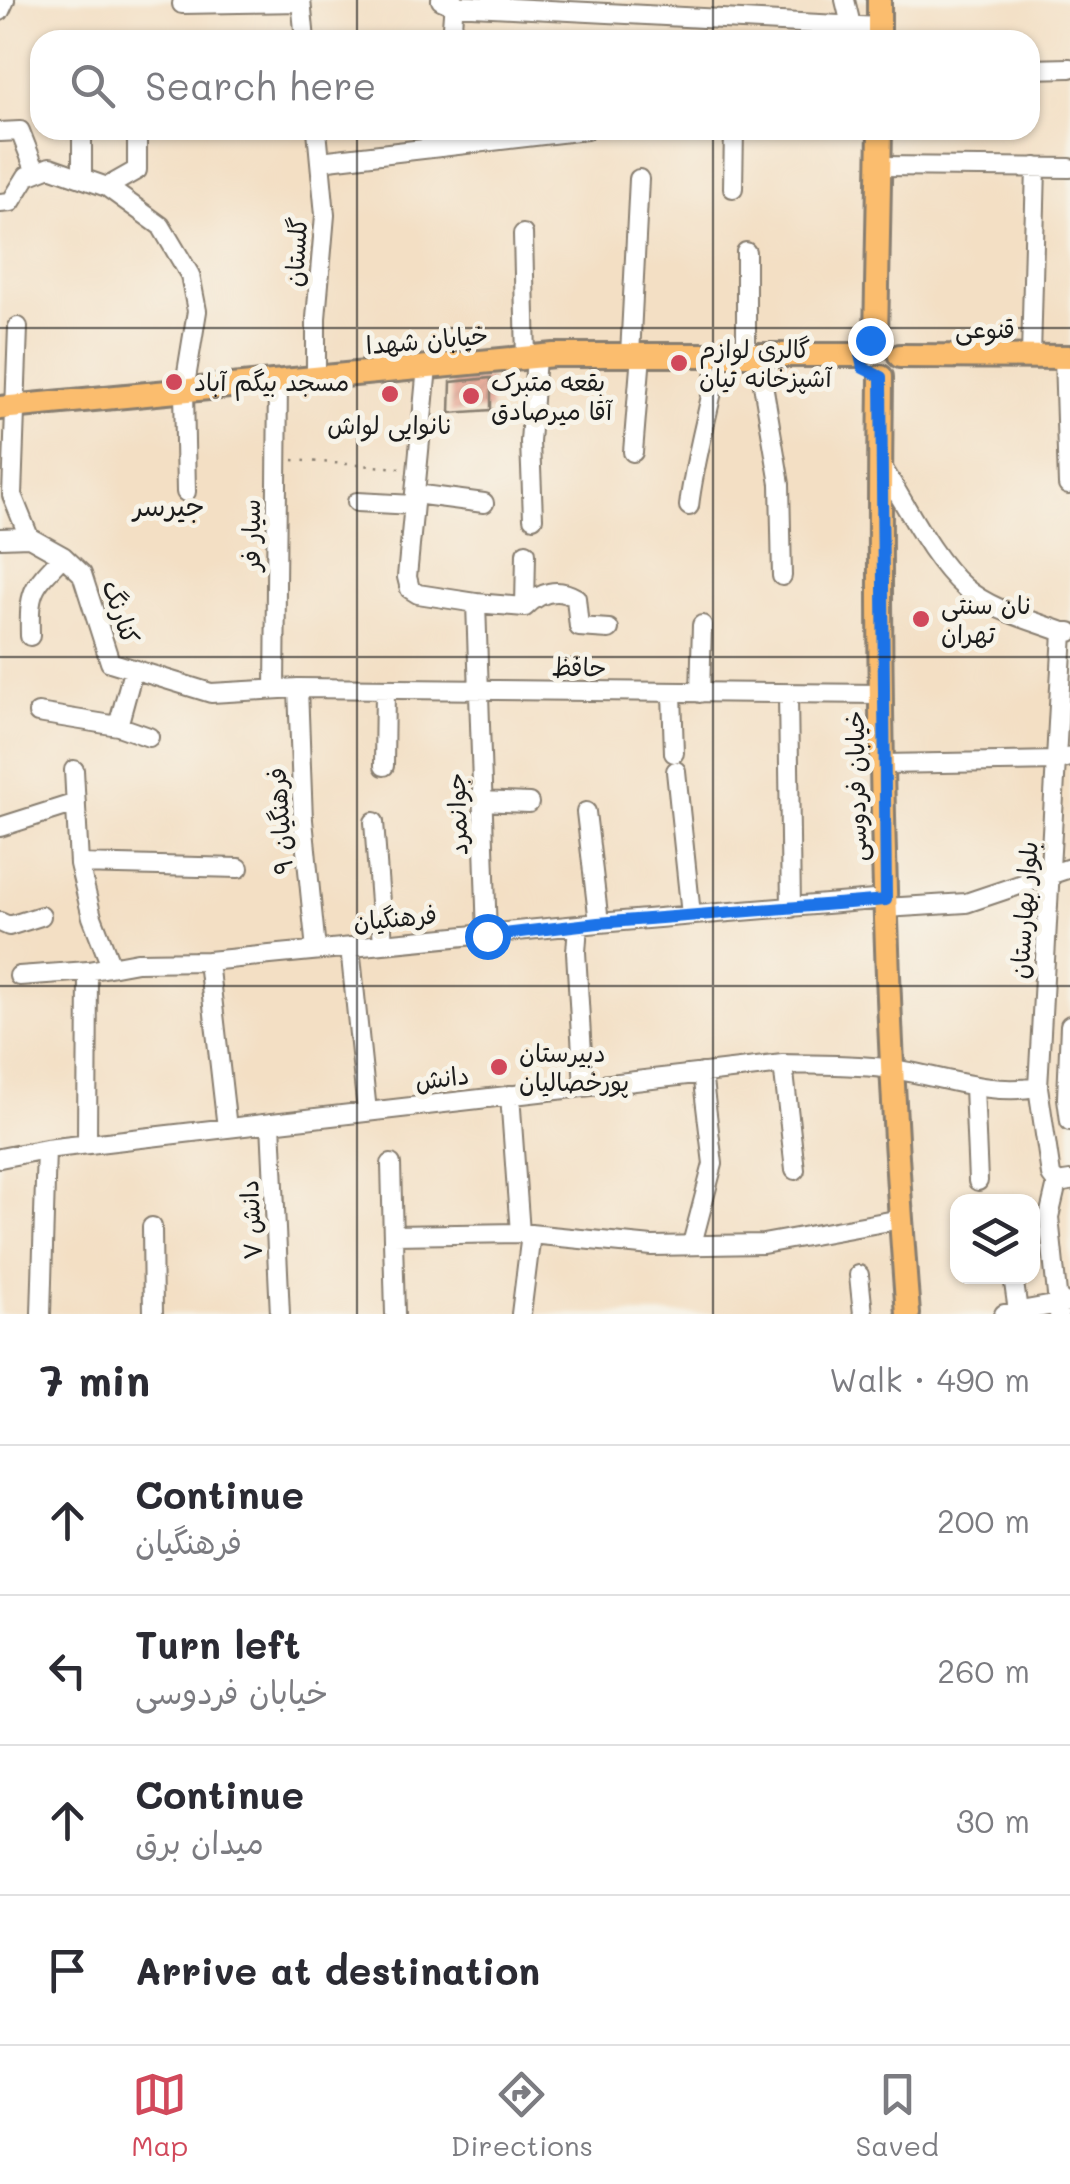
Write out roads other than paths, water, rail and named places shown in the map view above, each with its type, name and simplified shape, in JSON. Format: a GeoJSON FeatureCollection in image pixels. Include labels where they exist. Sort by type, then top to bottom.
{"type":"FeatureCollection","features":[{"type":"Feature","properties":{"kind":"main road"},"geometry":{"type":"LineString","coordinates":[[879,0],[879,30]]}},
{"type":"Feature","properties":{"kind":"main road"},"geometry":{"type":"LineString","coordinates":[[868,346],[893,342],[900,356],[896,369],[881,377],[863,368],[868,346],[880,140]]}},
{"type":"Feature","properties":{"kind":"main road","name":"خیابان شهدا"},"geometry":{"type":"LineString","coordinates":[[7,407],[531,358],[752,355],[868,346]]}},
{"type":"Feature","properties":{"kind":"main road","name":"قنوعی"},"geometry":{"type":"LineString","coordinates":[[900,356],[1067,357]]}},
{"type":"Feature","properties":{"kind":"main road","name":"خیابان فردوسی"},"geometry":{"type":"LineString","coordinates":[[881,377],[885,904],[908,1314]]}},
{"type":"Feature","properties":{"kind":"street"},"geometry":{"type":"LineString","coordinates":[[0,11],[5,0]]}},
{"type":"Feature","properties":{"kind":"street"},"geometry":{"type":"LineString","coordinates":[[845,0],[852,26]]}},
{"type":"Feature","properties":{"kind":"street"},"geometry":{"type":"LineString","coordinates":[[182,4],[301,1],[304,30]]}},
{"type":"Feature","properties":{"kind":"street"},"geometry":{"type":"LineString","coordinates":[[450,30],[449,2],[657,9],[867,30]]}},
{"type":"Feature","properties":{"kind":"street"},"geometry":{"type":"LineString","coordinates":[[1040,69],[1070,68]]}},
{"type":"Feature","properties":{"kind":"street"},"geometry":{"type":"LineString","coordinates":[[0,132],[20,131],[36,172]]}},
{"type":"Feature","properties":{"kind":"street"},"geometry":{"type":"LineString","coordinates":[[82,140],[82,178]]}},
{"type":"Feature","properties":{"kind":"street"},"geometry":{"type":"LineString","coordinates":[[108,187],[137,170],[137,140]]}},
{"type":"Feature","properties":{"kind":"street","name":"گلستان"},"geometry":{"type":"LineString","coordinates":[[316,378],[316,318],[325,215],[318,140]]}},
{"type":"Feature","properties":{"kind":"street"},"geometry":{"type":"LineString","coordinates":[[320,161],[436,140]]}},
{"type":"Feature","properties":{"kind":"street"},"geometry":{"type":"LineString","coordinates":[[733,188],[734,140]]}},
{"type":"Feature","properties":{"kind":"street"},"geometry":{"type":"LineString","coordinates":[[880,166],[1070,168]]}},
{"type":"Feature","properties":{"kind":"street"},"geometry":{"type":"LineString","coordinates":[[0,202],[10,202],[28,176],[50,167],[108,187],[162,226],[190,274],[197,310],[184,390],[186,492]]}},
{"type":"Feature","properties":{"kind":"street"},"geometry":{"type":"LineString","coordinates":[[1030,356],[1036,167]]}},
{"type":"Feature","properties":{"kind":"street"},"geometry":{"type":"LineString","coordinates":[[633,452],[639,180]]}},
{"type":"Feature","properties":{"kind":"street"},"geometry":{"type":"LineString","coordinates":[[524,234],[531,358],[533,518]]}},
{"type":"Feature","properties":{"kind":"street"},"geometry":{"type":"LineString","coordinates":[[746,252],[752,355],[780,484],[782,576]]}},
{"type":"Feature","properties":{"kind":"street"},"geometry":{"type":"LineString","coordinates":[[0,538],[29,537],[12,496],[7,407],[18,327]]}},
{"type":"Feature","properties":{"kind":"street"},"geometry":{"type":"LineString","coordinates":[[689,506],[719,355]]}},
{"type":"Feature","properties":{"kind":"street"},"geometry":{"type":"LineString","coordinates":[[1067,357],[1068,485]]}},
{"type":"Feature","properties":{"kind":"street"},"geometry":{"type":"LineString","coordinates":[[427,367],[407,577],[410,589],[418,594],[526,607],[544,593],[566,592],[576,598],[579,626],[610,630]]}},
{"type":"Feature","properties":{"kind":"street","name":"سیار فر"},"geometry":{"type":"LineString","coordinates":[[276,689],[278,382]]}},
{"type":"Feature","properties":{"kind":"street"},"geometry":{"type":"LineString","coordinates":[[880,463],[937,556],[964,588],[1000,608],[1067,632]]}},
{"type":"Feature","properties":{"kind":"street"},"geometry":{"type":"LineString","coordinates":[[356,502],[484,502]]}},
{"type":"Feature","properties":{"kind":"street","name":"کنارنگ"},"geometry":{"type":"LineString","coordinates":[[29,537],[63,556],[82,574],[110,662],[133,671]]}},
{"type":"Feature","properties":{"kind":"street"},"geometry":{"type":"LineString","coordinates":[[526,552],[526,607]]}},
{"type":"Feature","properties":{"kind":"street"},"geometry":{"type":"LineString","coordinates":[[30,636],[29,598],[40,579],[63,556]]}},
{"type":"Feature","properties":{"kind":"street","name":"جوانمرد"},"geometry":{"type":"LineString","coordinates":[[476,602],[487,936]]}},
{"type":"Feature","properties":{"kind":"street"},"geometry":{"type":"LineString","coordinates":[[700,692],[702,625]]}},
{"type":"Feature","properties":{"kind":"street","name":"بلوار بهارستان"},"geometry":{"type":"LineString","coordinates":[[1064,1182],[1050,1175],[1038,1087],[1041,1029],[1061,872],[1067,632]]}},
{"type":"Feature","properties":{"kind":"street"},"geometry":{"type":"LineString","coordinates":[[118,726],[133,671]]}},
{"type":"Feature","properties":{"kind":"street","name":"حافظ"},"geometry":{"type":"LineString","coordinates":[[133,671],[210,693],[298,688],[882,694]]}},
{"type":"Feature","properties":{"kind":"street","name":"فرهنگیان ۹"},"geometry":{"type":"LineString","coordinates":[[298,688],[303,820],[316,950]]}},
{"type":"Feature","properties":{"kind":"street"},"geometry":{"type":"LineString","coordinates":[[384,766],[385,690]]}},
{"type":"Feature","properties":{"kind":"street"},"geometry":{"type":"LineString","coordinates":[[672,693],[691,915]]}},
{"type":"Feature","properties":{"kind":"street"},"geometry":{"type":"LineString","coordinates":[[788,694],[791,908]]}},
{"type":"Feature","properties":{"kind":"street"},"geometry":{"type":"LineString","coordinates":[[38,712],[118,726],[149,737]]}},
{"type":"Feature","properties":{"kind":"street"},"geometry":{"type":"LineString","coordinates":[[883,764],[1063,759]]}},
{"type":"Feature","properties":{"kind":"street"},"geometry":{"type":"LineString","coordinates":[[74,770],[79,864],[92,917],[111,966]]}},
{"type":"Feature","properties":{"kind":"street"},"geometry":{"type":"LineString","coordinates":[[482,800],[529,803]]}},
{"type":"Feature","properties":{"kind":"street"},"geometry":{"type":"LineString","coordinates":[[0,827],[76,803]]}},
{"type":"Feature","properties":{"kind":"street"},"geometry":{"type":"LineString","coordinates":[[586,812],[598,923]]}},
{"type":"Feature","properties":{"kind":"street"},"geometry":{"type":"LineString","coordinates":[[374,822],[382,943]]}},
{"type":"Feature","properties":{"kind":"street"},"geometry":{"type":"LineString","coordinates":[[79,864],[239,868]]}},
{"type":"Feature","properties":{"kind":"street","name":"فرهنگیان"},"geometry":{"type":"LineString","coordinates":[[18,976],[88,971],[136,962],[208,961],[691,915],[966,903],[1061,872]]}},
{"type":"Feature","properties":{"kind":"street"},"geometry":{"type":"LineString","coordinates":[[0,922],[8,926],[40,916]]}},
{"type":"Feature","properties":{"kind":"street"},"geometry":{"type":"LineString","coordinates":[[578,925],[584,1087]]}},
{"type":"Feature","properties":{"kind":"street"},"geometry":{"type":"LineString","coordinates":[[350,947],[367,1112]]}},
{"type":"Feature","properties":{"kind":"street"},"geometry":{"type":"LineString","coordinates":[[208,961],[227,1128]]}},
{"type":"Feature","properties":{"kind":"street"},"geometry":{"type":"LineString","coordinates":[[87,1144],[88,971]]}},
{"type":"Feature","properties":{"kind":"street"},"geometry":{"type":"LineString","coordinates":[[1041,1029],[1070,1026],[1070,1121]]}},
{"type":"Feature","properties":{"kind":"street"},"geometry":{"type":"LineString","coordinates":[[783,1064],[795,1170]]}},
{"type":"Feature","properties":{"kind":"street","name":"دانش"},"geometry":{"type":"LineString","coordinates":[[0,1158],[87,1144],[783,1064],[892,1068],[974,1087],[1038,1087]]}},
{"type":"Feature","properties":{"kind":"street"},"geometry":{"type":"LineString","coordinates":[[692,1244],[714,1164],[702,1073]]}},
{"type":"Feature","properties":{"kind":"street"},"geometry":{"type":"LineString","coordinates":[[974,1087],[978,1181]]}},
{"type":"Feature","properties":{"kind":"street"},"geometry":{"type":"LineString","coordinates":[[510,1096],[526,1233],[521,1314]]}},
{"type":"Feature","properties":{"kind":"street","name":"دانش ۷"},"geometry":{"type":"LineString","coordinates":[[271,1123],[280,1314]]}},
{"type":"Feature","properties":{"kind":"street"},"geometry":{"type":"LineString","coordinates":[[42,1314],[46,1149]]}},
{"type":"Feature","properties":{"kind":"street"},"geometry":{"type":"LineString","coordinates":[[391,1164],[395,1314]]}},
{"type":"Feature","properties":{"kind":"street"},"geometry":{"type":"LineString","coordinates":[[1013,1284],[1011,1312],[1063,1307],[1050,1217],[1064,1182]]}},
{"type":"Feature","properties":{"kind":"street"},"geometry":{"type":"LineString","coordinates":[[393,1235],[526,1233],[652,1246],[763,1244],[900,1219]]}},
{"type":"Feature","properties":{"kind":"street"},"geometry":{"type":"LineString","coordinates":[[152,1226],[153,1314]]}},
{"type":"Feature","properties":{"kind":"street"},"geometry":{"type":"LineString","coordinates":[[859,1275],[863,1314]]}},
{"type":"Feature","properties":{"kind":"place","name":"گالری لوازم آشپزخانه تیان"},"geometry":{"type":"Point","coordinates":[679,363]}},
{"type":"Feature","properties":{"kind":"place","name":"مسجد بیگم آباد"},"geometry":{"type":"Point","coordinates":[174,382]}},
{"type":"Feature","properties":{"kind":"place","name":"نانوایی لواش"},"geometry":{"type":"Point","coordinates":[390,394]}},
{"type":"Feature","properties":{"kind":"place","name":"بقعه متبرک آقا میرصادق"},"geometry":{"type":"Point","coordinates":[471,396]}},
{"type":"Feature","properties":{"kind":"place","name":"نان سنتی تهران"},"geometry":{"type":"Point","coordinates":[921,619]}},
{"type":"Feature","properties":{"kind":"place","name":"دبیرستان پورخصالیان"},"geometry":{"type":"Point","coordinates":[499,1067]}},
{"type":"Feature","properties":{"kind":"district","name":"جیرسر"},"geometry":{"type":"Point","coordinates":[169,506]}}]}
